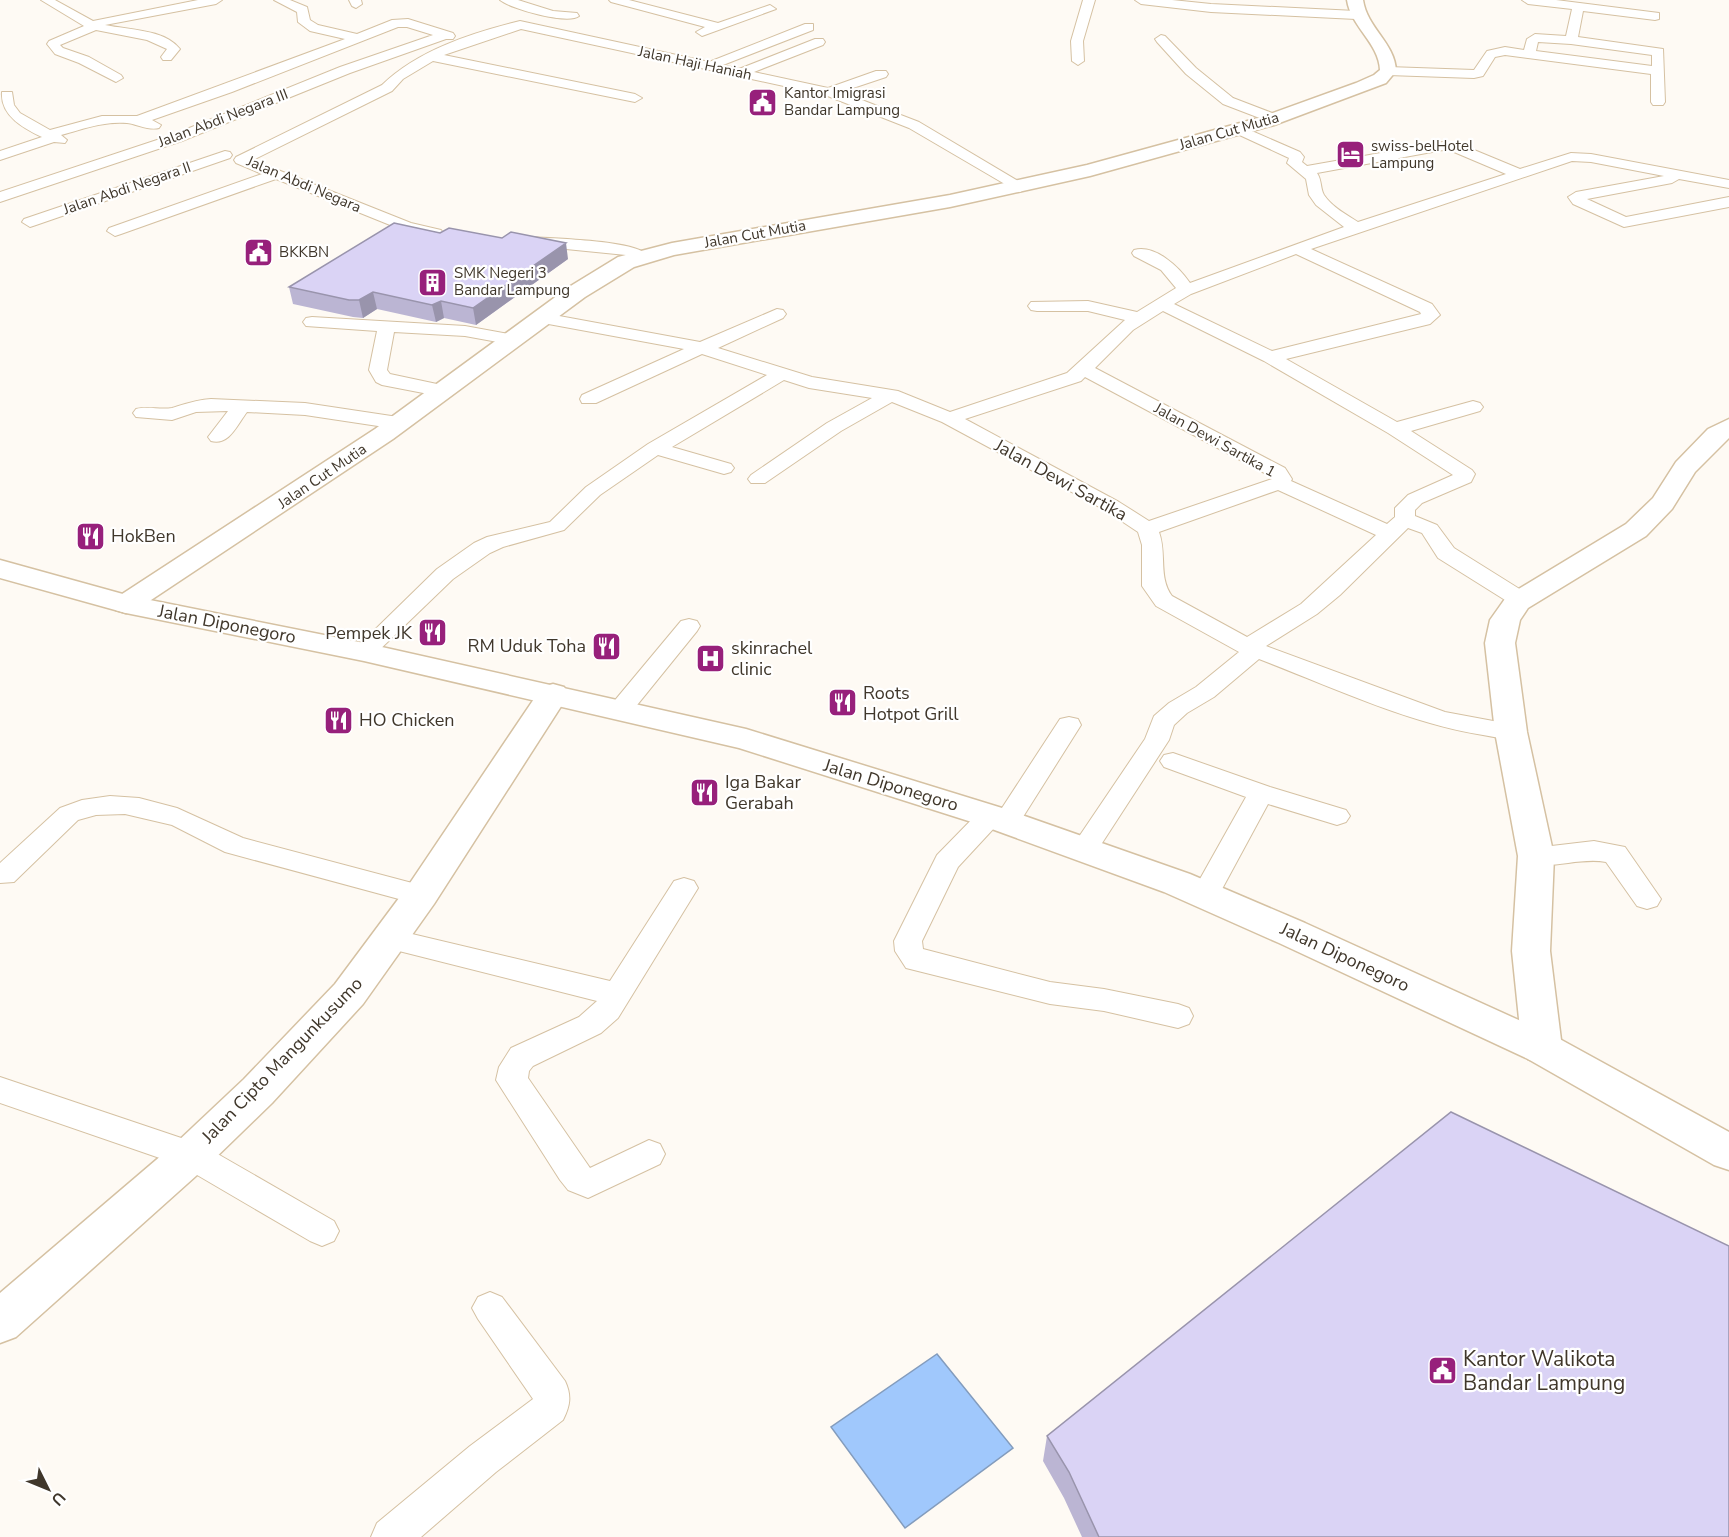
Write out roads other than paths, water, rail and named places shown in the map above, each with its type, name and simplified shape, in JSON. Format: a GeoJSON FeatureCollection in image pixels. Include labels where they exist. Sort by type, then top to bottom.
{"type":"FeatureCollection","features":[{"type":"Feature","properties":{"kind":"main road"},"geometry":{"type":"LineString","coordinates":[[1355,7],[1388,60],[1388,72]]}},
{"type":"Feature","properties":{"kind":"main road","name":"Jalan Cut Mutia"},"geometry":{"type":"LineString","coordinates":[[126,604],[398,423],[577,292],[626,262],[641,256],[1020,187],[1275,119],[1362,87],[1380,79],[1388,72]]}},
{"type":"Feature","properties":{"kind":"main road"},"geometry":{"type":"LineString","coordinates":[[1542,1048],[1531,951],[1536,856],[1511,732],[1500,644],[1505,620],[1521,600],[1636,530],[1663,503],[1685,468],[1717,434],[1729,427]]}},
{"type":"Feature","properties":{"kind":"main road","name":"Jalan Diponegoro"},"geometry":{"type":"LineString","coordinates":[[0,569],[126,604],[364,652],[747,739],[998,819],[1204,895],[1542,1048],[1729,1153]]}},
{"type":"Feature","properties":{"kind":"main road","name":"Jalan Cipto Mangunkusumo"},"geometry":{"type":"LineString","coordinates":[[0,1322],[191,1155],[258,1091],[349,994],[421,895],[553,694]]}},
{"type":"Feature","properties":{"kind":"street"},"geometry":{"type":"LineString","coordinates":[[47,0],[94,25],[171,45],[174,49],[167,57]]}},
{"type":"Feature","properties":{"kind":"street"},"geometry":{"type":"LineString","coordinates":[[116,78],[94,64],[59,51],[53,44],[94,25],[216,0]]}},
{"type":"Feature","properties":{"kind":"street"},"geometry":{"type":"LineString","coordinates":[[280,0],[303,10],[304,22],[311,27],[355,37]]}},
{"type":"Feature","properties":{"kind":"street"},"geometry":{"type":"LineString","coordinates":[[506,0],[552,14],[573,16]]}},
{"type":"Feature","properties":{"kind":"street"},"geometry":{"type":"LineString","coordinates":[[615,0],[716,26]]}},
{"type":"Feature","properties":{"kind":"street"},"geometry":{"type":"LineString","coordinates":[[1078,61],[1077,41],[1089,0]]}},
{"type":"Feature","properties":{"kind":"street"},"geometry":{"type":"LineString","coordinates":[[1141,0],[1294,12],[1355,7]]}},
{"type":"Feature","properties":{"kind":"street"},"geometry":{"type":"LineString","coordinates":[[1287,0],[1294,12]]}},
{"type":"Feature","properties":{"kind":"street"},"geometry":{"type":"LineString","coordinates":[[1528,0],[1655,16]]}},
{"type":"Feature","properties":{"kind":"street"},"geometry":{"type":"LineString","coordinates":[[1654,0],[1658,43],[1658,102]]}},
{"type":"Feature","properties":{"kind":"street"},"geometry":{"type":"LineString","coordinates":[[650,9],[670,3]]}},
{"type":"Feature","properties":{"kind":"street"},"geometry":{"type":"LineString","coordinates":[[1571,40],[1578,8]]}},
{"type":"Feature","properties":{"kind":"street"},"geometry":{"type":"LineString","coordinates":[[691,36],[770,9]]}},
{"type":"Feature","properties":{"kind":"street","name":"Jalan Abdi Negara"},"geometry":{"type":"LineString","coordinates":[[241,159],[387,88],[398,75],[433,57],[552,14]]}},
{"type":"Feature","properties":{"kind":"street"},"geometry":{"type":"LineString","coordinates":[[139,120],[236,86],[355,37],[401,22],[472,41]]}},
{"type":"Feature","properties":{"kind":"street","name":"Jalan Haji Haniah"},"geometry":{"type":"LineString","coordinates":[[524,26],[828,92],[914,125],[1020,187]]}},
{"type":"Feature","properties":{"kind":"street"},"geometry":{"type":"LineString","coordinates":[[710,66],[809,27]]}},
{"type":"Feature","properties":{"kind":"street","name":"Jalan Abdi Negara III"},"geometry":{"type":"LineString","coordinates":[[0,197],[177,138],[345,70],[444,35]]}},
{"type":"Feature","properties":{"kind":"street"},"geometry":{"type":"LineString","coordinates":[[1529,55],[1535,38],[1658,43]]}},
{"type":"Feature","properties":{"kind":"street"},"geometry":{"type":"LineString","coordinates":[[1161,39],[1194,74],[1228,101],[1275,119]]}},
{"type":"Feature","properties":{"kind":"street"},"geometry":{"type":"LineString","coordinates":[[742,72],[819,42]]}},
{"type":"Feature","properties":{"kind":"street"},"geometry":{"type":"LineString","coordinates":[[1388,72],[1474,74],[1478,73],[1494,53],[1505,51],[1564,64],[1657,71]]}},
{"type":"Feature","properties":{"kind":"street"},"geometry":{"type":"LineString","coordinates":[[433,57],[635,98]]}},
{"type":"Feature","properties":{"kind":"street"},"geometry":{"type":"LineString","coordinates":[[345,70],[393,81]]}},
{"type":"Feature","properties":{"kind":"street"},"geometry":{"type":"LineString","coordinates":[[828,92],[881,74]]}},
{"type":"Feature","properties":{"kind":"street"},"geometry":{"type":"LineString","coordinates":[[7,95],[7,105],[10,111],[33,128],[55,137]]}},
{"type":"Feature","properties":{"kind":"street"},"geometry":{"type":"LineString","coordinates":[[0,156],[113,117],[152,124],[177,138],[241,159]]}},
{"type":"Feature","properties":{"kind":"street"},"geometry":{"type":"LineString","coordinates":[[11,135],[33,128]]}},
{"type":"Feature","properties":{"kind":"street"},"geometry":{"type":"LineString","coordinates":[[1238,129],[1295,155],[1297,157],[1294,163],[1313,178],[1313,189],[1320,202],[1356,228]]}},
{"type":"Feature","properties":{"kind":"street"},"geometry":{"type":"LineString","coordinates":[[1306,171],[1443,146],[1457,148],[1520,174]]}},
{"type":"Feature","properties":{"kind":"street","name":"Jalan Abdi Negara II"},"geometry":{"type":"LineString","coordinates":[[30,222],[225,155]]}},
{"type":"Feature","properties":{"kind":"street"},"geometry":{"type":"LineString","coordinates":[[949,418],[1074,377],[1104,351],[1127,326],[1185,290],[1297,248],[1579,156],[1729,184]]}},
{"type":"Feature","properties":{"kind":"street","name":"Jalan Abdi Negara"},"geometry":{"type":"LineString","coordinates":[[241,159],[406,226],[452,235]]}},
{"type":"Feature","properties":{"kind":"street"},"geometry":{"type":"LineString","coordinates":[[115,231],[276,174]]}},
{"type":"Feature","properties":{"kind":"street"},"geometry":{"type":"LineString","coordinates":[[1687,176],[1576,197],[1578,201],[1624,222],[1729,202]]}},
{"type":"Feature","properties":{"kind":"street"},"geometry":{"type":"LineString","coordinates":[[522,241],[629,250],[641,256]]}},
{"type":"Feature","properties":{"kind":"street"},"geometry":{"type":"LineString","coordinates":[[1270,357],[1424,320],[1431,315],[1426,308],[1297,248]]}},
{"type":"Feature","properties":{"kind":"street"},"geometry":{"type":"LineString","coordinates":[[1140,253],[1167,264],[1179,277],[1185,290]]}},
{"type":"Feature","properties":{"kind":"street"},"geometry":{"type":"LineString","coordinates":[[1083,850],[1157,740],[1163,722],[1178,708],[1205,692],[1252,649],[1309,609],[1360,564],[1397,526],[1405,508],[1414,499],[1466,476],[1395,429],[1270,357],[1161,304]]}},
{"type":"Feature","properties":{"kind":"street"},"geometry":{"type":"LineString","coordinates":[[1037,306],[1088,306],[1139,318]]}},
{"type":"Feature","properties":{"kind":"street"},"geometry":{"type":"LineString","coordinates":[[589,399],[777,314]]}},
{"type":"Feature","properties":{"kind":"street","name":"Jalan Dewi Sartika"},"geometry":{"type":"LineString","coordinates":[[543,318],[702,349],[780,375],[809,382],[891,395],[949,418],[1112,506],[1147,529],[1153,545],[1153,586],[1164,601],[1252,649],[1436,717],[1461,724],[1511,732]]}},
{"type":"Feature","properties":{"kind":"street"},"geometry":{"type":"LineString","coordinates":[[312,322],[465,331],[514,340]]}},
{"type":"Feature","properties":{"kind":"street"},"geometry":{"type":"LineString","coordinates":[[387,325],[378,370],[383,378],[444,391]]}},
{"type":"Feature","properties":{"kind":"street","name":"Jalan Dewi Sartika 1"},"geometry":{"type":"LineString","coordinates":[[1083,369],[1278,472],[1282,478],[1280,483],[1147,529]]}},
{"type":"Feature","properties":{"kind":"street"},"geometry":{"type":"LineString","coordinates":[[653,371],[674,383]]}},
{"type":"Feature","properties":{"kind":"street"},"geometry":{"type":"LineString","coordinates":[[364,652],[445,574],[495,542],[557,526],[593,491],[656,448],[780,375]]}},
{"type":"Feature","properties":{"kind":"street"},"geometry":{"type":"LineString","coordinates":[[758,479],[834,427],[891,395]]}},
{"type":"Feature","properties":{"kind":"street"},"geometry":{"type":"LineString","coordinates":[[142,413],[171,414],[193,406],[242,406],[305,409],[398,423]]}},
{"type":"Feature","properties":{"kind":"street"},"geometry":{"type":"LineString","coordinates":[[218,437],[242,406]]}},
{"type":"Feature","properties":{"kind":"street"},"geometry":{"type":"LineString","coordinates":[[1395,429],[1473,407]]}},
{"type":"Feature","properties":{"kind":"street"},"geometry":{"type":"LineString","coordinates":[[656,448],[724,468]]}},
{"type":"Feature","properties":{"kind":"street"},"geometry":{"type":"LineString","coordinates":[[1280,483],[1397,526],[1430,529],[1446,553],[1521,600]]}},
{"type":"Feature","properties":{"kind":"street"},"geometry":{"type":"LineString","coordinates":[[620,710],[689,626]]}},
{"type":"Feature","properties":{"kind":"street"},"geometry":{"type":"LineString","coordinates":[[1069,725],[998,819],[947,862],[908,941],[908,952],[916,960],[1050,993],[1104,1000],[1178,1016]]}},
{"type":"Feature","properties":{"kind":"street"},"geometry":{"type":"LineString","coordinates":[[1173,761],[1261,793],[1337,816]]}},
{"type":"Feature","properties":{"kind":"street"},"geometry":{"type":"LineString","coordinates":[[1204,895],[1261,793]]}},
{"type":"Feature","properties":{"kind":"street"},"geometry":{"type":"LineString","coordinates":[[4,875],[69,814],[82,807],[109,805],[139,807],[181,819],[231,844],[421,895]]}},
{"type":"Feature","properties":{"kind":"street"},"geometry":{"type":"LineString","coordinates":[[1536,856],[1594,850],[1615,854],[1647,899]]}},
{"type":"Feature","properties":{"kind":"street"},"geometry":{"type":"LineString","coordinates":[[649,1154],[588,1185],[580,1180],[572,1170],[512,1080],[514,1067],[522,1057],[590,1025],[607,1010],[684,888]]}},
{"type":"Feature","properties":{"kind":"street"},"geometry":{"type":"LineString","coordinates":[[391,939],[616,994]]}},
{"type":"Feature","properties":{"kind":"street"},"geometry":{"type":"LineString","coordinates":[[0,1090],[191,1155],[322,1231]]}},
{"type":"Feature","properties":{"kind":"street"},"geometry":{"type":"LineString","coordinates":[[391,1537],[483,1459],[550,1408],[552,1393],[490,1308]]}},
{"type":"Feature","properties":{"kind":"water"},"geometry":{"type":"Polygon","coordinates":[[[937,1354],[1013,1448],[905,1528],[831,1427],[937,1354]]]}},
{"type":"Feature","properties":{"kind":"place","name":"Kantor Imigrasi Bandar Lampung"},"geometry":{"type":"Point","coordinates":[763,102]}},
{"type":"Feature","properties":{"kind":"place","name":"swiss-belHotel Lampung"},"geometry":{"type":"Point","coordinates":[1350,155]}},
{"type":"Feature","properties":{"kind":"place","name":"BKKBN"},"geometry":{"type":"Point","coordinates":[258,252]}},
{"type":"Feature","properties":{"kind":"place","name":"SMK Negeri 3 Bandar Lampung"},"geometry":{"type":"Point","coordinates":[433,282]}},
{"type":"Feature","properties":{"kind":"place","name":"HokBen"},"geometry":{"type":"Point","coordinates":[90,536]}},
{"type":"Feature","properties":{"kind":"place","name":"Pempek JK"},"geometry":{"type":"Point","coordinates":[433,633]}},
{"type":"Feature","properties":{"kind":"place","name":"RM Uduk Toha"},"geometry":{"type":"Point","coordinates":[607,646]}},
{"type":"Feature","properties":{"kind":"place","name":"skinrachel clinic"},"geometry":{"type":"Point","coordinates":[710,658]}},
{"type":"Feature","properties":{"kind":"place","name":"Roots Hotpot Grill"},"geometry":{"type":"Point","coordinates":[842,703]}},
{"type":"Feature","properties":{"kind":"place","name":"HO Chicken"},"geometry":{"type":"Point","coordinates":[338,720]}},
{"type":"Feature","properties":{"kind":"place","name":"Iga Bakar Gerabah"},"geometry":{"type":"Point","coordinates":[704,792]}},
{"type":"Feature","properties":{"kind":"place","name":"Kantor Walikota Bandar Lampung"},"geometry":{"type":"Point","coordinates":[1442,1371]}}]}
